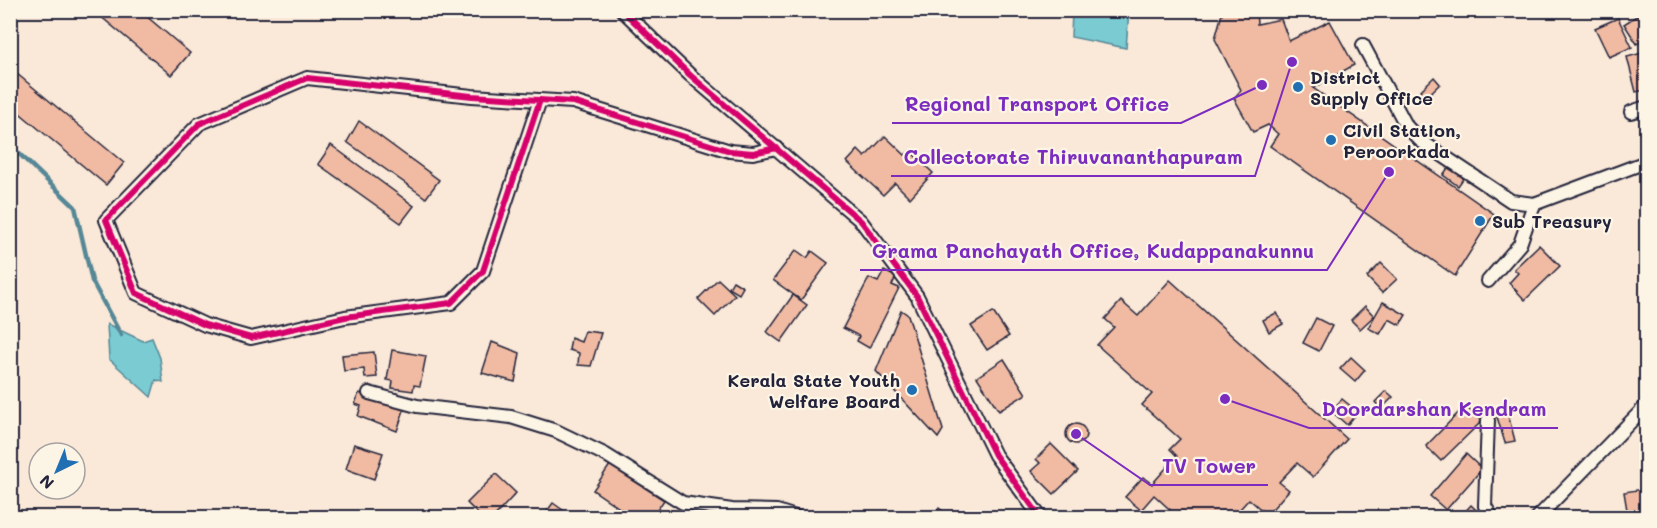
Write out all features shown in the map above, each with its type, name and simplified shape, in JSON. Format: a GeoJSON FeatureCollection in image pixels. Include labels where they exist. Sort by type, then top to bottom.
{"type":"FeatureCollection","features":[{"type":"Feature","properties":{"kind":"street"},"geometry":{"type":"LineString","coordinates":[[622,10],[690,75],[861,221],[917,296],[995,455],[1041,518]]}},
{"type":"Feature","properties":{"kind":"street"},"geometry":{"type":"LineString","coordinates":[[1363,45],[1407,127],[1421,141],[1511,201],[1534,204],[1647,162]]}},
{"type":"Feature","properties":{"kind":"street"},"geometry":{"type":"LineString","coordinates":[[540,100],[483,271],[451,303],[345,317],[251,338],[205,325],[136,293],[106,220],[199,124],[307,78],[472,96],[540,100],[583,104],[730,151],[753,153],[777,148]]}},
{"type":"Feature","properties":{"kind":"street"},"geometry":{"type":"LineString","coordinates":[[1631,112],[1647,107]]}},
{"type":"Feature","properties":{"kind":"street"},"geometry":{"type":"LineString","coordinates":[[1488,281],[1520,244],[1534,204]]}},
{"type":"Feature","properties":{"kind":"street"},"geometry":{"type":"LineString","coordinates":[[369,393],[417,406],[511,417],[556,431],[606,455],[683,503],[732,510],[777,511],[799,518]]}},
{"type":"Feature","properties":{"kind":"street"},"geometry":{"type":"LineString","coordinates":[[1537,518],[1647,406]]}},
{"type":"Feature","properties":{"kind":"street"},"geometry":{"type":"LineString","coordinates":[[1488,420],[1485,506],[1492,518]]}},
{"type":"Feature","properties":{"kind":"water"},"geometry":{"type":"Polygon","coordinates":[[[1072,11],[1129,11],[1126,48],[1071,37],[1072,11]]]}},
{"type":"Feature","properties":{"kind":"water"},"geometry":{"type":"Polygon","coordinates":[[[107,324],[143,341],[152,338],[160,358],[163,382],[156,380],[151,397],[109,359],[107,324]]]}},
{"type":"Feature","properties":{"kind":"building"},"geometry":{"type":"Polygon","coordinates":[[[93,10],[139,10],[190,53],[171,75],[93,10]]]}},
{"type":"Feature","properties":{"kind":"building","name":"Civil Station, Peroorkada"},"geometry":{"type":"Polygon","coordinates":[[[1223,10],[1256,10],[1257,24],[1281,19],[1289,41],[1330,21],[1354,65],[1313,88],[1494,214],[1455,276],[1270,146],[1278,134],[1268,125],[1253,132],[1234,98],[1241,90],[1215,39],[1223,10]]]}},
{"type":"Feature","properties":{"kind":"building"},"geometry":{"type":"Polygon","coordinates":[[[1641,13],[1646,21],[1646,38],[1637,44],[1624,24],[1641,13]]]}},
{"type":"Feature","properties":{"kind":"building"},"geometry":{"type":"Polygon","coordinates":[[[1618,18],[1632,47],[1609,57],[1595,28],[1618,18]]]}},
{"type":"Feature","properties":{"kind":"building"},"geometry":{"type":"Polygon","coordinates":[[[1646,52],[1646,90],[1636,92],[1627,57],[1646,52]]]}},
{"type":"Feature","properties":{"kind":"building"},"geometry":{"type":"Polygon","coordinates":[[[10,68],[124,163],[106,185],[10,105],[10,68]]]}},
{"type":"Feature","properties":{"kind":"building"},"geometry":{"type":"Polygon","coordinates":[[[1434,77],[1440,84],[1425,98],[1419,92],[1434,77]]]}},
{"type":"Feature","properties":{"kind":"building"},"geometry":{"type":"Polygon","coordinates":[[[359,121],[439,180],[426,198],[347,142],[359,121]]]}},
{"type":"Feature","properties":{"kind":"building"},"geometry":{"type":"Polygon","coordinates":[[[885,136],[905,155],[910,151],[933,173],[910,198],[895,183],[883,195],[847,162],[858,150],[865,157],[885,136]]]}},
{"type":"Feature","properties":{"kind":"building"},"geometry":{"type":"Polygon","coordinates":[[[331,145],[414,206],[401,223],[318,164],[331,145]]]}},
{"type":"Feature","properties":{"kind":"building"},"geometry":{"type":"Polygon","coordinates":[[[1450,165],[1465,176],[1458,186],[1443,175],[1450,165]]]}},
{"type":"Feature","properties":{"kind":"building"},"geometry":{"type":"Polygon","coordinates":[[[1539,245],[1560,266],[1525,300],[1509,283],[1518,273],[1514,269],[1539,245]]]}},
{"type":"Feature","properties":{"kind":"building"},"geometry":{"type":"Polygon","coordinates":[[[796,250],[807,258],[812,251],[828,263],[801,300],[773,280],[796,250]]]}},
{"type":"Feature","properties":{"kind":"building"},"geometry":{"type":"Polygon","coordinates":[[[1381,263],[1397,279],[1382,293],[1367,277],[1381,263]]]}},
{"type":"Feature","properties":{"kind":"building"},"geometry":{"type":"Polygon","coordinates":[[[884,271],[896,277],[892,285],[899,288],[869,348],[857,341],[859,336],[843,328],[869,278],[878,282],[884,271]]]}},
{"type":"Feature","properties":{"kind":"building"},"geometry":{"type":"Polygon","coordinates":[[[718,279],[735,295],[715,316],[698,299],[718,279]]]}},
{"type":"Feature","properties":{"kind":"building"},"geometry":{"type":"Polygon","coordinates":[[[1170,280],[1347,439],[1313,477],[1297,463],[1279,482],[1289,490],[1267,515],[1249,499],[1232,518],[1179,518],[1154,495],[1141,510],[1125,497],[1143,477],[1152,484],[1177,456],[1170,449],[1180,439],[1142,405],[1152,394],[1097,345],[1114,327],[1105,319],[1121,301],[1138,316],[1170,280]]]}},
{"type":"Feature","properties":{"kind":"building"},"geometry":{"type":"Polygon","coordinates":[[[733,281],[743,287],[739,294],[729,288],[733,281]]]}},
{"type":"Feature","properties":{"kind":"building"},"geometry":{"type":"Polygon","coordinates":[[[793,295],[807,305],[781,342],[767,332],[793,295]]]}},
{"type":"Feature","properties":{"kind":"building"},"geometry":{"type":"Polygon","coordinates":[[[1383,302],[1406,315],[1400,325],[1389,319],[1380,334],[1368,328],[1383,302]]]}},
{"type":"Feature","properties":{"kind":"building"},"geometry":{"type":"Polygon","coordinates":[[[1365,306],[1374,316],[1360,329],[1351,320],[1365,306]]]}},
{"type":"Feature","properties":{"kind":"building","name":"Kerala State Youth Welfare Board"},"geometry":{"type":"Polygon","coordinates":[[[901,310],[908,315],[943,430],[938,438],[876,371],[901,310]]]}},
{"type":"Feature","properties":{"kind":"building"},"geometry":{"type":"Polygon","coordinates":[[[993,312],[1009,336],[987,350],[971,326],[993,312]]]}},
{"type":"Feature","properties":{"kind":"building"},"geometry":{"type":"Polygon","coordinates":[[[1276,313],[1283,324],[1269,332],[1263,320],[1276,313]]]}},
{"type":"Feature","properties":{"kind":"building"},"geometry":{"type":"Polygon","coordinates":[[[1316,318],[1332,326],[1319,351],[1303,343],[1316,318]]]}},
{"type":"Feature","properties":{"kind":"building"},"geometry":{"type":"Polygon","coordinates":[[[585,331],[601,333],[591,366],[578,365],[579,353],[569,350],[571,338],[581,342],[585,331]]]}},
{"type":"Feature","properties":{"kind":"building"},"geometry":{"type":"Polygon","coordinates":[[[492,342],[520,353],[515,382],[482,373],[492,342]]]}},
{"type":"Feature","properties":{"kind":"building"},"geometry":{"type":"Polygon","coordinates":[[[392,350],[426,356],[420,386],[414,385],[413,391],[392,388],[393,381],[387,380],[392,350]]]}},
{"type":"Feature","properties":{"kind":"building"},"geometry":{"type":"Polygon","coordinates":[[[374,352],[377,377],[365,378],[364,369],[344,371],[342,355],[374,352]]]}},
{"type":"Feature","properties":{"kind":"building"},"geometry":{"type":"Polygon","coordinates":[[[1351,357],[1365,370],[1355,382],[1340,369],[1351,357]]]}},
{"type":"Feature","properties":{"kind":"building"},"geometry":{"type":"Polygon","coordinates":[[[1004,359],[1026,394],[999,411],[977,377],[1004,359]]]}},
{"type":"Feature","properties":{"kind":"building"},"geometry":{"type":"Polygon","coordinates":[[[1386,391],[1393,397],[1381,409],[1375,402],[1386,391]]]}},
{"type":"Feature","properties":{"kind":"building"},"geometry":{"type":"Polygon","coordinates":[[[359,393],[404,410],[397,431],[358,416],[361,406],[355,404],[359,393]]]}},
{"type":"Feature","properties":{"kind":"building"},"geometry":{"type":"Polygon","coordinates":[[[1342,399],[1358,412],[1347,425],[1331,411],[1342,399]]]}},
{"type":"Feature","properties":{"kind":"building"},"geometry":{"type":"Polygon","coordinates":[[[1465,406],[1482,421],[1441,461],[1426,446],[1465,406]]]}},
{"type":"Feature","properties":{"kind":"building"},"geometry":{"type":"Polygon","coordinates":[[[1508,414],[1515,441],[1505,443],[1497,417],[1508,414]]]}},
{"type":"Feature","properties":{"kind":"building"},"geometry":{"type":"Polygon","coordinates":[[[1072,424],[1080,424],[1086,430],[1086,438],[1080,444],[1072,444],[1066,438],[1066,430],[1072,424]]]}},
{"type":"Feature","properties":{"kind":"building"},"geometry":{"type":"Polygon","coordinates":[[[354,444],[383,453],[374,479],[346,469],[354,444]]]}},
{"type":"Feature","properties":{"kind":"building"},"geometry":{"type":"Polygon","coordinates":[[[1051,444],[1078,471],[1054,494],[1031,471],[1040,463],[1036,459],[1051,444]]]}},
{"type":"Feature","properties":{"kind":"building"},"geometry":{"type":"Polygon","coordinates":[[[1466,454],[1482,469],[1446,510],[1430,496],[1466,454]]]}},
{"type":"Feature","properties":{"kind":"building"},"geometry":{"type":"Polygon","coordinates":[[[610,465],[664,500],[652,518],[634,518],[593,490],[610,465]]]}},
{"type":"Feature","properties":{"kind":"building"},"geometry":{"type":"Polygon","coordinates":[[[496,474],[516,493],[493,518],[482,518],[467,503],[496,474]]]}},
{"type":"Feature","properties":{"kind":"building"},"geometry":{"type":"Polygon","coordinates":[[[1643,489],[1646,514],[1628,516],[1624,492],[1643,489]]]}},
{"type":"Feature","properties":{"kind":"building"},"geometry":{"type":"Polygon","coordinates":[[[553,503],[574,518],[542,518],[553,503]]]}},
{"type":"Feature","properties":{"kind":"building"},"geometry":{"type":"Polygon","coordinates":[[[1471,505],[1484,518],[1459,518],[1471,505]]]}},
{"type":"Feature","properties":{"kind":"building"},"geometry":{"type":"Polygon","coordinates":[[[939,508],[950,517],[950,518],[930,518],[939,508]]]}},
{"type":"Feature","properties":{"kind":"waterway"},"geometry":{"type":"LineString","coordinates":[[10,145],[75,207],[92,281],[121,335]]}},
{"type":"Feature","properties":{"kind":"cycle path"},"geometry":{"type":"LineString","coordinates":[[622,10],[690,75],[861,221],[917,296],[995,455],[1041,518]]}},
{"type":"Feature","properties":{"kind":"cycle path"},"geometry":{"type":"LineString","coordinates":[[540,100],[483,271],[451,303],[345,317],[251,338],[205,325],[136,293],[106,220],[199,124],[307,78],[472,96],[573,102],[730,151],[753,153],[777,148]]}},
{"type":"Feature","properties":{"kind":"place","name":"Collectorate Thiruvananthapuram"},"geometry":{"type":"Point","coordinates":[1292,62]}},
{"type":"Feature","properties":{"kind":"place","name":"Regional Transport Office"},"geometry":{"type":"Point","coordinates":[1262,85]}},
{"type":"Feature","properties":{"kind":"place","name":"District Supply Office"},"geometry":{"type":"Point","coordinates":[1298,87]}},
{"type":"Feature","properties":{"kind":"place","name":"Civil Station, Peroorkada"},"geometry":{"type":"Point","coordinates":[1331,140]}},
{"type":"Feature","properties":{"kind":"place","name":"Grama Panchayath Office, Kudappanakunnu"},"geometry":{"type":"Point","coordinates":[1389,172]}},
{"type":"Feature","properties":{"kind":"place","name":"Sub Treasury"},"geometry":{"type":"Point","coordinates":[1480,221]}},
{"type":"Feature","properties":{"kind":"place","name":"Kerala State Youth Welfare Board"},"geometry":{"type":"Point","coordinates":[912,390]}},
{"type":"Feature","properties":{"kind":"place","name":"Doordarshan Kendram"},"geometry":{"type":"Point","coordinates":[1225,399]}},
{"type":"Feature","properties":{"kind":"place","name":"TV Tower"},"geometry":{"type":"Point","coordinates":[1076,434]}}]}
